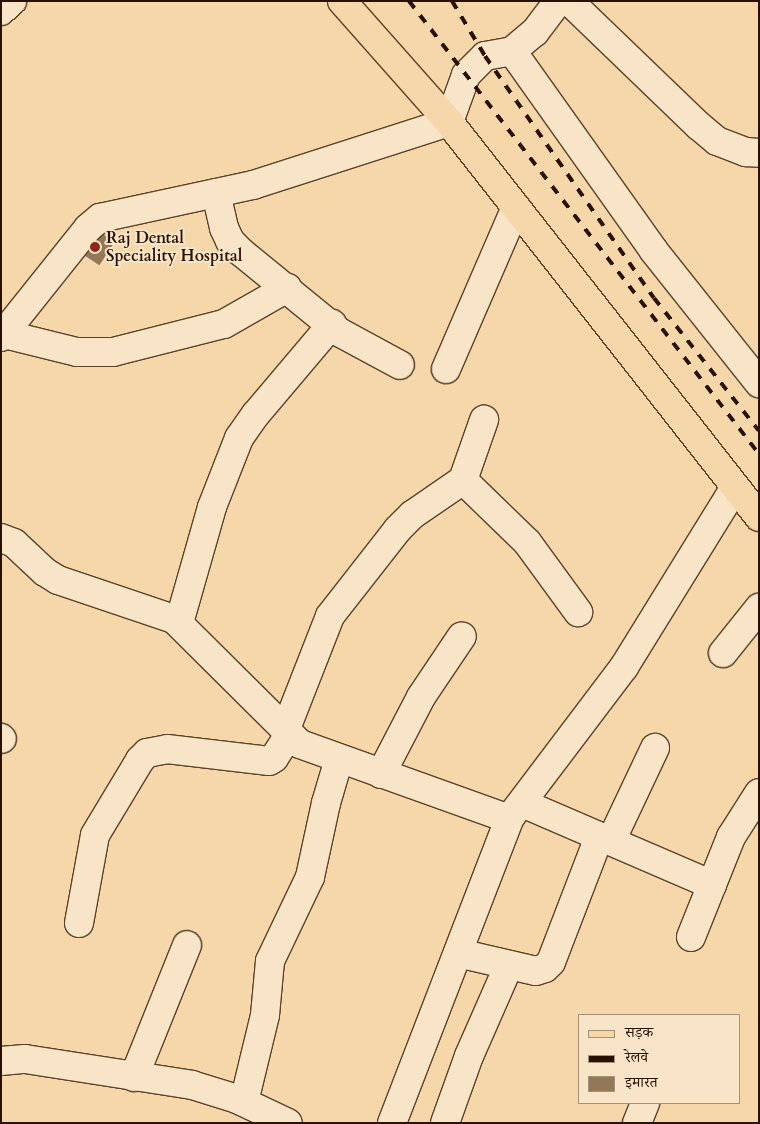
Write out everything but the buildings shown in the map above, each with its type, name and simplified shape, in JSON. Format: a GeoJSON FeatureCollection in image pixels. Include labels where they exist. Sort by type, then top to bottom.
{"type":"FeatureCollection","features":[{"type":"Feature","properties":{"kind":"main road"},"geometry":{"type":"LineString","coordinates":[[342,1],[449,122],[759,517]]}},
{"type":"Feature","properties":{"kind":"street"},"geometry":{"type":"LineString","coordinates":[[1,11],[12,1]]}},
{"type":"Feature","properties":{"kind":"street"},"geometry":{"type":"LineString","coordinates":[[286,288],[224,324],[113,352],[77,352],[2,336],[88,228],[100,218],[253,185],[449,122],[466,75],[485,56],[512,51],[535,32],[558,1]]}},
{"type":"Feature","properties":{"kind":"street"},"geometry":{"type":"LineString","coordinates":[[569,1],[699,126],[718,141],[746,152],[759,153]]}},
{"type":"Feature","properties":{"kind":"street"},"geometry":{"type":"LineString","coordinates":[[512,51],[654,251],[759,383]]}},
{"type":"Feature","properties":{"kind":"street"},"geometry":{"type":"LineString","coordinates":[[216,193],[224,228],[230,241],[241,252],[351,339],[400,365]]}},
{"type":"Feature","properties":{"kind":"street"},"geometry":{"type":"LineString","coordinates":[[446,369],[516,207]]}},
{"type":"Feature","properties":{"kind":"street"},"geometry":{"type":"LineString","coordinates":[[179,624],[212,507],[239,438],[256,414],[332,324]]}},
{"type":"Feature","properties":{"kind":"street"},"geometry":{"type":"LineString","coordinates":[[79,923],[94,835],[140,760],[147,752],[168,749],[269,760],[274,758],[287,733],[330,616],[398,529],[412,516],[463,480],[484,420]]}},
{"type":"Feature","properties":{"kind":"street"},"geometry":{"type":"LineString","coordinates":[[463,480],[527,542],[578,612]]}},
{"type":"Feature","properties":{"kind":"street"},"geometry":{"type":"LineString","coordinates":[[392,1123],[516,811],[624,667],[736,487]]}},
{"type":"Feature","properties":{"kind":"street"},"geometry":{"type":"LineString","coordinates":[[1,538],[14,543],[45,572],[58,580],[164,614],[179,624],[300,744],[381,774],[516,811],[605,839],[712,885]]}},
{"type":"Feature","properties":{"kind":"street"},"geometry":{"type":"LineString","coordinates":[[723,653],[759,608]]}},
{"type":"Feature","properties":{"kind":"street"},"geometry":{"type":"LineString","coordinates":[[381,774],[421,698],[462,636]]}},
{"type":"Feature","properties":{"kind":"street"},"geometry":{"type":"LineString","coordinates":[[458,953],[536,971],[545,968],[551,962],[605,839],[655,748]]}},
{"type":"Feature","properties":{"kind":"street"},"geometry":{"type":"LineString","coordinates":[[244,1102],[265,1015],[270,961],[310,877],[326,803],[339,759]]}},
{"type":"Feature","properties":{"kind":"street"},"geometry":{"type":"LineString","coordinates":[[691,937],[731,838],[759,793]]}},
{"type":"Feature","properties":{"kind":"street"},"geometry":{"type":"LineString","coordinates":[[134,1077],[187,945]]}},
{"type":"Feature","properties":{"kind":"street"},"geometry":{"type":"LineString","coordinates":[[445,1123],[469,1056],[509,965]]}},
{"type":"Feature","properties":{"kind":"street"},"geometry":{"type":"LineString","coordinates":[[1,1061],[25,1059],[192,1085],[244,1102],[288,1123]]}},
{"type":"Feature","properties":{"kind":"street"},"geometry":{"type":"LineString","coordinates":[[637,1123],[645,1104]]}},
{"type":"Feature","properties":{"kind":"railway"},"geometry":{"type":"LineString","coordinates":[[409,1],[759,454]]}},
{"type":"Feature","properties":{"kind":"railway"},"geometry":{"type":"LineString","coordinates":[[452,1],[485,56],[654,298],[759,431]]}},
{"type":"Feature","properties":{"kind":"place","name":"Raj Dental Speciality Hospital"},"geometry":{"type":"Point","coordinates":[95,247]}}]}
